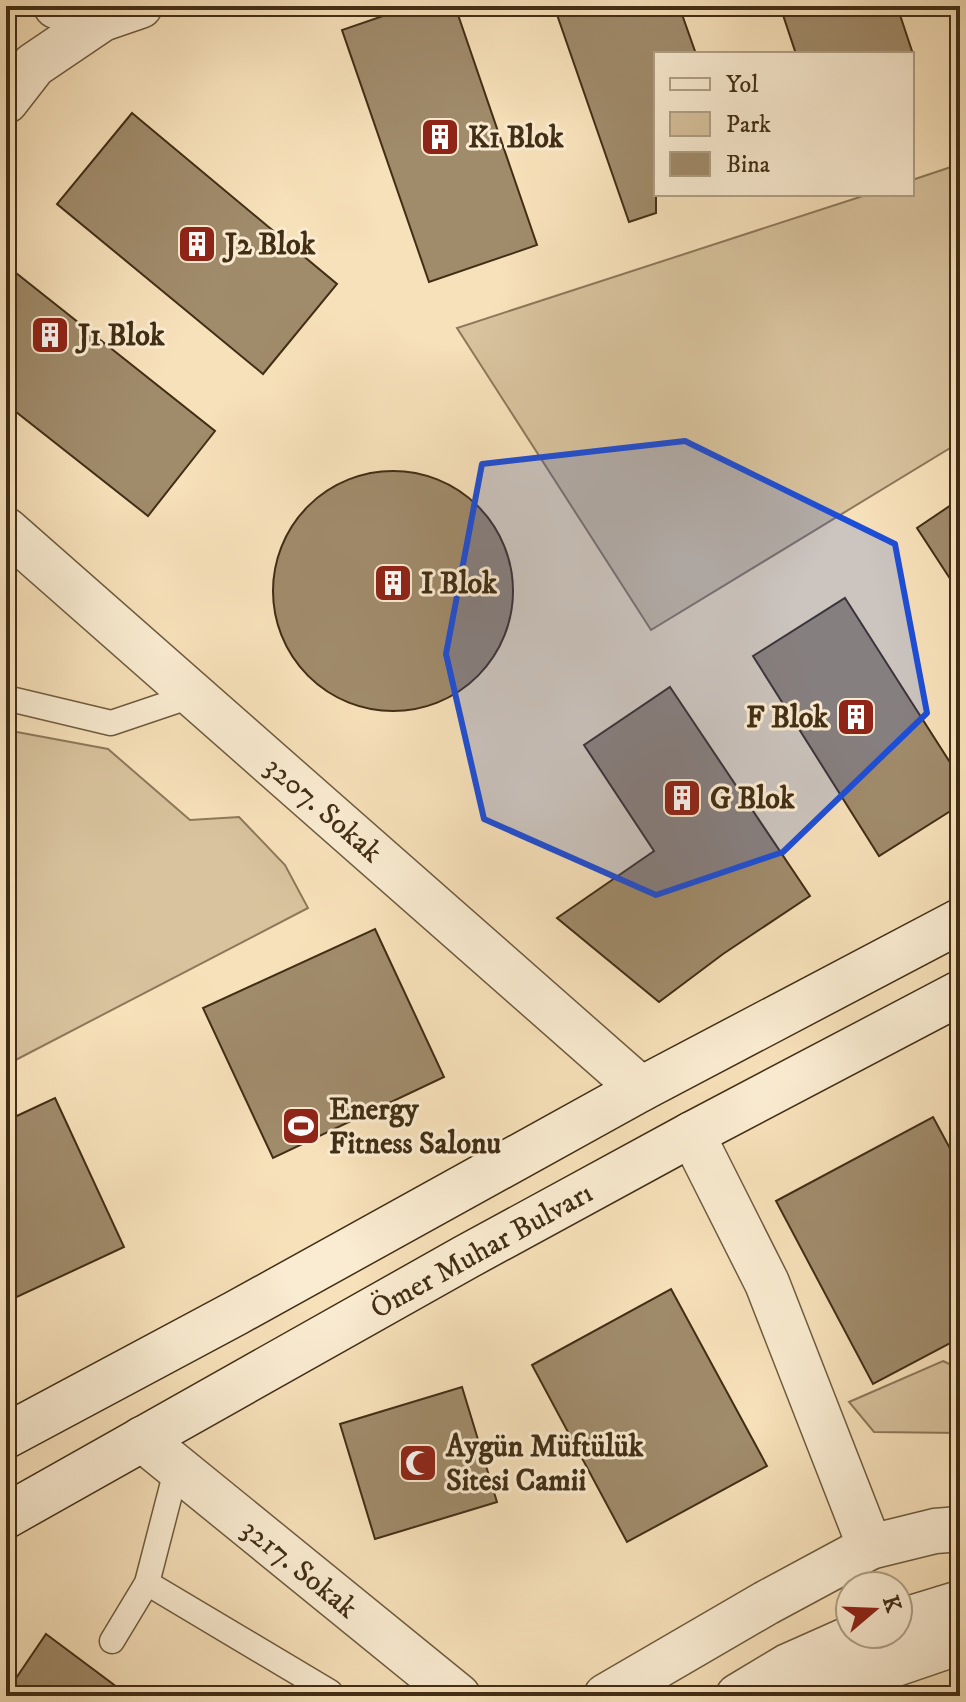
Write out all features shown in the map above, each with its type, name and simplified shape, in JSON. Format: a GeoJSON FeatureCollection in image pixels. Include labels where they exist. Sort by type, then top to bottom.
{"type":"FeatureCollection","features":[{"type":"Feature","properties":{"kind":"street"},"geometry":{"type":"LineString","coordinates":[[56,6],[121,12]]}},
{"type":"Feature","properties":{"kind":"street"},"geometry":{"type":"LineString","coordinates":[[6,101],[34,65],[121,12]]}},
{"type":"Feature","properties":{"kind":"street","name":"3207. Sokak"},"geometry":{"type":"LineString","coordinates":[[6,530],[641,1089]]}},
{"type":"Feature","properties":{"kind":"street","name":"Ömer Muhar Bulvarı"},"geometry":{"type":"LineString","coordinates":[[6,1436],[641,1089],[960,921]]}},
{"type":"Feature","properties":{"kind":"street","name":"Ömer Muhar Bulvarı"},"geometry":{"type":"LineString","coordinates":[[6,1516],[466,1257],[960,993]]}},
{"type":"Feature","properties":{"kind":"street"},"geometry":{"type":"LineString","coordinates":[[692,1134],[767,1283],[870,1547]]}},
{"type":"Feature","properties":{"kind":"street","name":"3217. Sokak"},"geometry":{"type":"LineString","coordinates":[[142,1439],[458,1696]]}},
{"type":"Feature","properties":{"kind":"street"},"geometry":{"type":"LineString","coordinates":[[606,1696],[870,1547],[935,1531],[960,1529]]}},
{"type":"Feature","properties":{"kind":"street"},"geometry":{"type":"LineString","coordinates":[[914,1617],[960,1603]]}},
{"type":"Feature","properties":{"kind":"street"},"geometry":{"type":"LineString","coordinates":[[812,1696],[843,1682],[960,1642]]}},
{"type":"Feature","properties":{"kind":"street"},"geometry":{"type":"LineString","coordinates":[[738,1696],[788,1666],[834,1646]]}},
{"type":"Feature","properties":{"kind":"lane"},"geometry":{"type":"LineString","coordinates":[[6,698],[111,723],[194,695]]}},
{"type":"Feature","properties":{"kind":"lane"},"geometry":{"type":"LineString","coordinates":[[112,1641],[147,1583],[177,1467]]}},
{"type":"Feature","properties":{"kind":"lane"},"geometry":{"type":"LineString","coordinates":[[147,1583],[333,1696]]}},
{"type":"Feature","properties":{"kind":"highlighted area"},"geometry":{"type":"Polygon","coordinates":[[[685,441],[895,544],[927,713],[783,852],[656,895],[484,819],[446,654],[482,464],[685,441]]]}},
{"type":"Feature","properties":{"kind":"green space"},"geometry":{"type":"Polygon","coordinates":[[[960,164],[960,442],[651,630],[457,328],[863,196],[914,196],[914,179],[960,164]]]}},
{"type":"Feature","properties":{"kind":"green space"},"geometry":{"type":"Polygon","coordinates":[[[6,730],[108,749],[190,820],[239,817],[285,865],[308,908],[6,1065],[6,730]]]}},
{"type":"Feature","properties":{"kind":"green space"},"geometry":{"type":"Polygon","coordinates":[[[943,1361],[960,1369],[960,1433],[874,1432],[849,1402],[943,1361]]]}},
{"type":"Feature","properties":{"kind":"building","name":"K1 Blok"},"geometry":{"type":"Polygon","coordinates":[[[412,6],[455,6],[537,245],[429,282],[342,30],[412,6]]]}},
{"type":"Feature","properties":{"kind":"building"},"geometry":{"type":"Polygon","coordinates":[[[554,6],[679,6],[695,52],[654,52],[656,213],[629,222],[554,6]]]}},
{"type":"Feature","properties":{"kind":"building"},"geometry":{"type":"Polygon","coordinates":[[[780,6],[897,6],[912,52],[795,52],[780,6]]]}},
{"type":"Feature","properties":{"kind":"building","name":"J2 Blok"},"geometry":{"type":"Polygon","coordinates":[[[132,113],[337,284],[263,374],[57,204],[132,113]]]}},
{"type":"Feature","properties":{"kind":"building","name":"J1 Blok"},"geometry":{"type":"Polygon","coordinates":[[[6,265],[215,431],[148,516],[6,404],[6,265]]]}},
{"type":"Feature","properties":{"kind":"building","name":"I Blok"},"geometry":{"type":"Polygon","coordinates":[[[393,471],[416,473],[439,480],[460,491],[478,506],[493,524],[504,545],[511,568],[511,614],[504,637],[493,658],[478,676],[460,691],[439,702],[416,709],[393,711],[370,709],[347,702],[326,691],[308,676],[293,658],[282,637],[275,614],[273,591],[275,568],[282,545],[293,524],[308,506],[326,491],[347,480],[370,473],[393,471]]]}},
{"type":"Feature","properties":{"kind":"building"},"geometry":{"type":"Polygon","coordinates":[[[960,499],[960,594],[917,528],[960,499]]]}},
{"type":"Feature","properties":{"kind":"building","name":"F Blok"},"geometry":{"type":"Polygon","coordinates":[[[845,598],[960,778],[960,805],[879,856],[753,656],[845,598]]]}},
{"type":"Feature","properties":{"kind":"building","name":"G Blok"},"geometry":{"type":"Polygon","coordinates":[[[670,687],[810,896],[723,954],[659,1002],[557,918],[654,851],[584,745],[670,687]]]}},
{"type":"Feature","properties":{"kind":"building"},"geometry":{"type":"Polygon","coordinates":[[[375,929],[444,1077],[273,1158],[203,1008],[375,929]]]}},
{"type":"Feature","properties":{"kind":"building"},"geometry":{"type":"Polygon","coordinates":[[[55,1098],[124,1247],[6,1302],[6,1121],[55,1098]]]}},
{"type":"Feature","properties":{"kind":"building"},"geometry":{"type":"Polygon","coordinates":[[[933,1117],[960,1167],[960,1338],[873,1384],[776,1201],[933,1117]]]}},
{"type":"Feature","properties":{"kind":"building"},"geometry":{"type":"Polygon","coordinates":[[[671,1289],[767,1466],[627,1542],[532,1365],[671,1289]]]}},
{"type":"Feature","properties":{"kind":"building","name":"Aygün Müftülük Sitesi Camii"},"geometry":{"type":"Polygon","coordinates":[[[462,1387],[497,1502],[375,1539],[340,1424],[462,1387]]]}},
{"type":"Feature","properties":{"kind":"building"},"geometry":{"type":"Polygon","coordinates":[[[46,1634],[129,1696],[6,1696],[46,1634]]]}},
{"type":"Feature","properties":{"kind":"place","name":"K1 Blok"},"geometry":{"type":"Point","coordinates":[440,137]}},
{"type":"Feature","properties":{"kind":"place","name":"J2 Blok"},"geometry":{"type":"Point","coordinates":[197,244]}},
{"type":"Feature","properties":{"kind":"place","name":"J1 Blok"},"geometry":{"type":"Point","coordinates":[50,335]}},
{"type":"Feature","properties":{"kind":"place","name":"I Blok"},"geometry":{"type":"Point","coordinates":[393,583]}},
{"type":"Feature","properties":{"kind":"place","name":"F Blok"},"geometry":{"type":"Point","coordinates":[856,717]}},
{"type":"Feature","properties":{"kind":"place","name":"G Blok"},"geometry":{"type":"Point","coordinates":[682,798]}},
{"type":"Feature","properties":{"kind":"place","name":"Energy Fitness Salonu"},"geometry":{"type":"Point","coordinates":[301,1126]}},
{"type":"Feature","properties":{"kind":"place","name":"Aygün Müftülük Sitesi Camii"},"geometry":{"type":"Point","coordinates":[418,1463]}}]}
